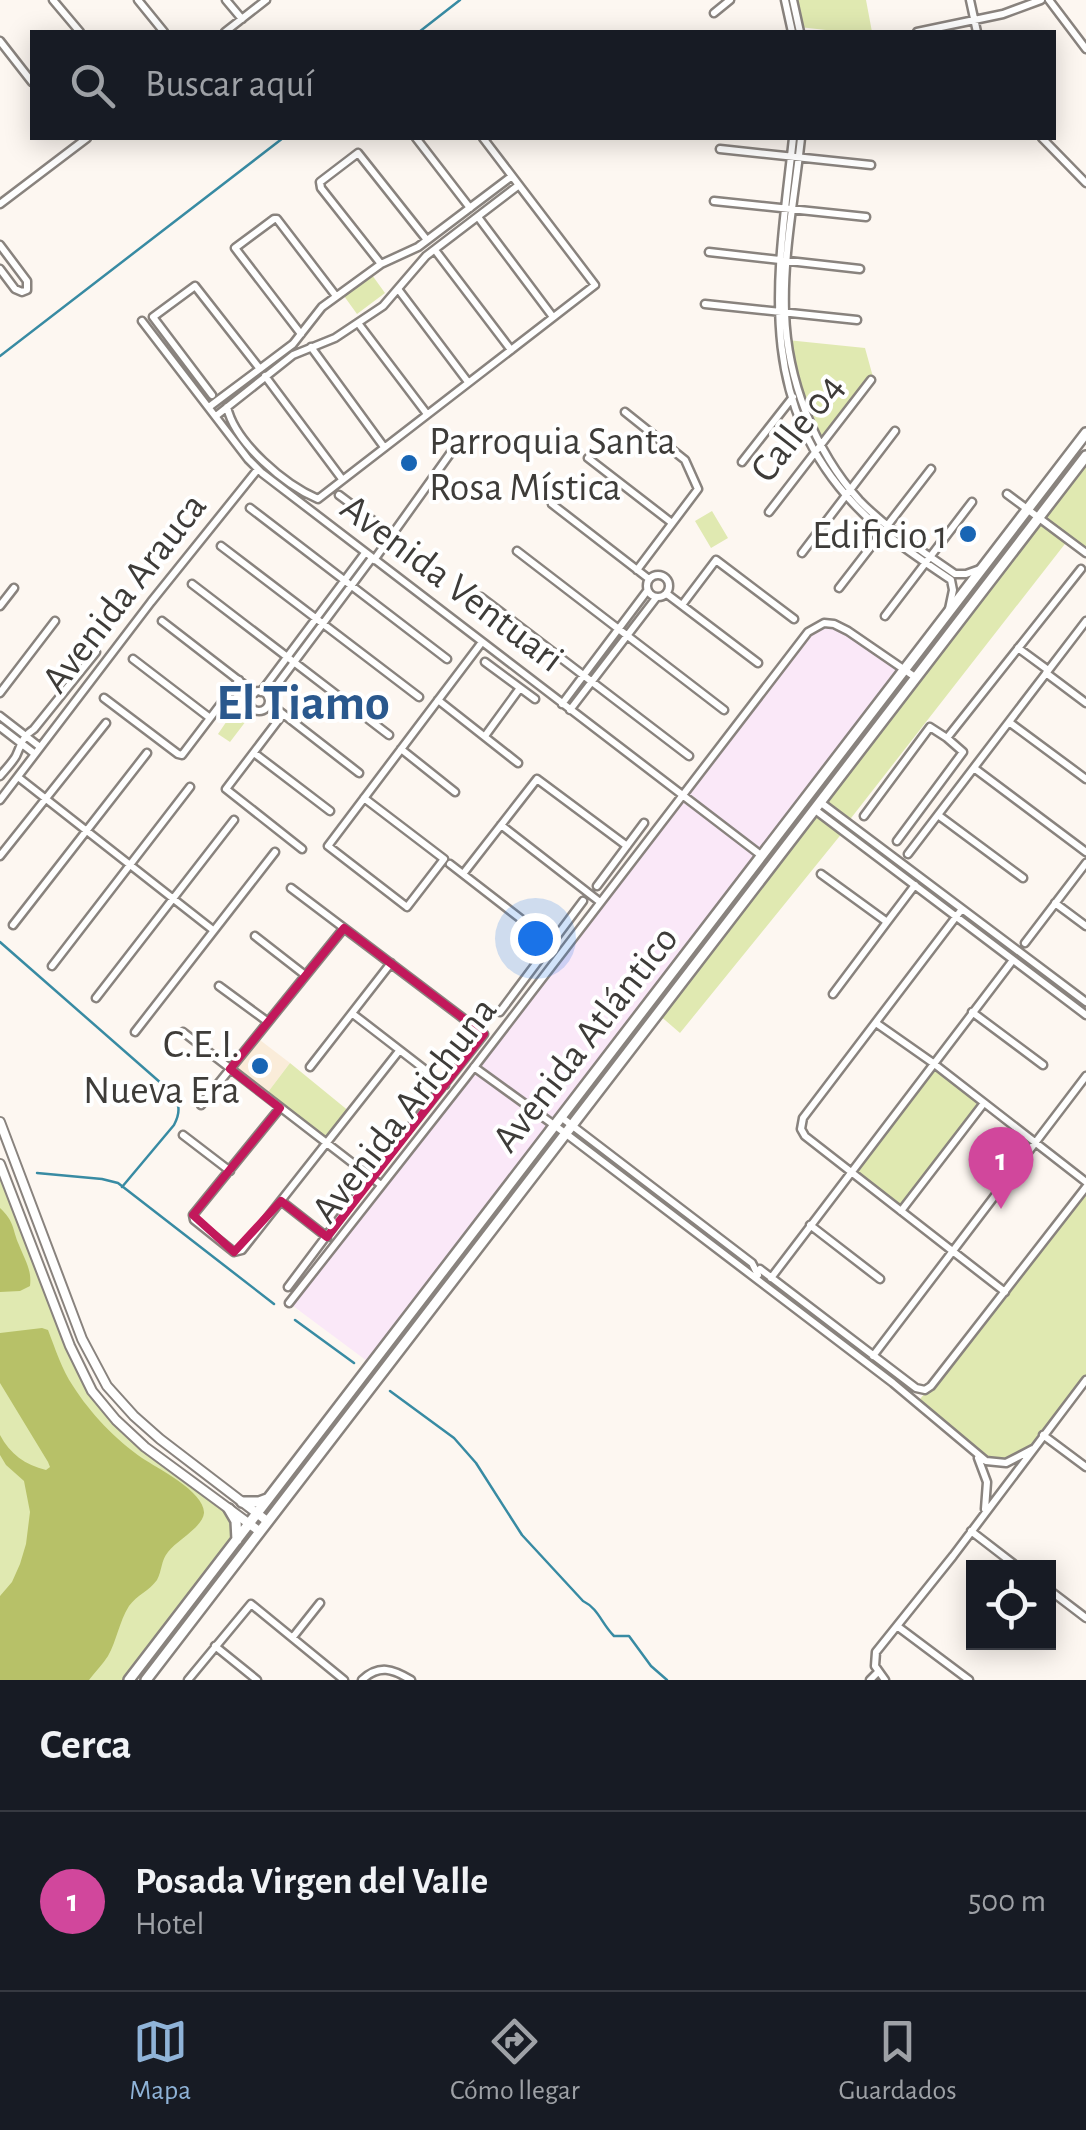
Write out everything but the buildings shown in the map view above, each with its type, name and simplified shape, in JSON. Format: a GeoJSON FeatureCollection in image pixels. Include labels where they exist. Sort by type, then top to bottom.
{"type":"FeatureCollection","features":[{"type":"Feature","properties":{"kind":"main road","name":"Avenida Atlántico"},"geometry":{"type":"LineString","coordinates":[[128,1680],[1086,433]]}},
{"type":"Feature","properties":{"kind":"main road","name":"Avenida Atlántico"},"geometry":{"type":"LineString","coordinates":[[146,1680],[1086,456]]}},
{"type":"Feature","properties":{"kind":"main road"},"geometry":{"type":"LineString","coordinates":[[242,1502],[269,1498]]}},
{"type":"Feature","properties":{"kind":"main road"},"geometry":{"type":"LineString","coordinates":[[230,1509],[236,1521],[236,1540]]}},
{"type":"Feature","properties":{"kind":"street"},"geometry":{"type":"LineString","coordinates":[[53,0],[78,30]]}},
{"type":"Feature","properties":{"kind":"street"},"geometry":{"type":"LineString","coordinates":[[138,0],[162,30]]}},
{"type":"Feature","properties":{"kind":"street"},"geometry":{"type":"LineString","coordinates":[[226,0],[242,19]]}},
{"type":"Feature","properties":{"kind":"street"},"geometry":{"type":"LineString","coordinates":[[228,30],[266,0]]}},
{"type":"Feature","properties":{"kind":"street"},"geometry":{"type":"LineString","coordinates":[[714,13],[730,0]]}},
{"type":"Feature","properties":{"kind":"street"},"geometry":{"type":"LineString","coordinates":[[789,0],[796,30]]}},
{"type":"Feature","properties":{"kind":"street"},"geometry":{"type":"LineString","coordinates":[[970,0],[977,30]]}},
{"type":"Feature","properties":{"kind":"street"},"geometry":{"type":"LineString","coordinates":[[928,30],[1018,10],[1041,0]]}},
{"type":"Feature","properties":{"kind":"street"},"geometry":{"type":"LineString","coordinates":[[1049,0],[1086,49]]}},
{"type":"Feature","properties":{"kind":"street"},"geometry":{"type":"LineString","coordinates":[[1,46],[30,80]]}},
{"type":"Feature","properties":{"kind":"street"},"geometry":{"type":"LineString","coordinates":[[0,204],[81,140]]}},
{"type":"Feature","properties":{"kind":"street"},"geometry":{"type":"LineString","coordinates":[[418,140],[470,208]]}},
{"type":"Feature","properties":{"kind":"street"},"geometry":{"type":"LineString","coordinates":[[227,407],[231,421],[262,462],[318,499],[595,285],[485,140]]}},
{"type":"Feature","properties":{"kind":"street"},"geometry":{"type":"LineString","coordinates":[[793,140],[795,158]]}},
{"type":"Feature","properties":{"kind":"street"},"geometry":{"type":"LineString","coordinates":[[800,140],[789,209],[781,312],[796,396],[818,447],[848,492],[885,529],[953,578]]}},
{"type":"Feature","properties":{"kind":"street"},"geometry":{"type":"LineString","coordinates":[[1044,140],[1086,182]]}},
{"type":"Feature","properties":{"kind":"street"},"geometry":{"type":"LineString","coordinates":[[720,149],[871,165]]}},
{"type":"Feature","properties":{"kind":"street"},"geometry":{"type":"LineString","coordinates":[[380,264],[320,188],[320,182],[358,153],[427,240]]}},
{"type":"Feature","properties":{"kind":"street"},"geometry":{"type":"LineString","coordinates":[[290,352],[318,310],[380,264],[427,240],[512,176]]}},
{"type":"Feature","properties":{"kind":"street"},"geometry":{"type":"LineString","coordinates":[[209,408],[290,352],[335,338],[383,306],[420,261],[519,186]]}},
{"type":"Feature","properties":{"kind":"street"},"geometry":{"type":"LineString","coordinates":[[714,201],[866,217]]}},
{"type":"Feature","properties":{"kind":"street"},"geometry":{"type":"LineString","coordinates":[[478,217],[553,317]]}},
{"type":"Feature","properties":{"kind":"street"},"geometry":{"type":"LineString","coordinates":[[301,334],[235,248],[278,219],[336,296]]}},
{"type":"Feature","properties":{"kind":"street"},"geometry":{"type":"LineString","coordinates":[[0,245],[27,280],[28,290],[18,290],[0,269]]}},
{"type":"Feature","properties":{"kind":"street"},"geometry":{"type":"LineString","coordinates":[[412,250],[420,261]]}},
{"type":"Feature","properties":{"kind":"street"},"geometry":{"type":"LineString","coordinates":[[434,250],[510,350]]}},
{"type":"Feature","properties":{"kind":"street"},"geometry":{"type":"LineString","coordinates":[[709,252],[860,269]]}},
{"type":"Feature","properties":{"kind":"street"},"geometry":{"type":"LineString","coordinates":[[212,395],[153,317],[195,286],[342,479]]}},
{"type":"Feature","properties":{"kind":"street"},"geometry":{"type":"LineString","coordinates":[[398,290],[468,382]]}},
{"type":"Feature","properties":{"kind":"street"},"geometry":{"type":"LineString","coordinates":[[705,304],[857,320]]}},
{"type":"Feature","properties":{"kind":"street","name":"Avenida Ventuari"},"geometry":{"type":"LineString","coordinates":[[142,321],[258,469],[762,856]]}},
{"type":"Feature","properties":{"kind":"street"},"geometry":{"type":"LineString","coordinates":[[358,323],[427,414]]}},
{"type":"Feature","properties":{"kind":"street"},"geometry":{"type":"LineString","coordinates":[[310,346],[384,447]]}},
{"type":"Feature","properties":{"kind":"street"},"geometry":{"type":"LineString","coordinates":[[216,416],[263,372]]}},
{"type":"Feature","properties":{"kind":"street","name":"Calle 04"},"geometry":{"type":"LineString","coordinates":[[769,512],[870,380]]}},
{"type":"Feature","properties":{"kind":"street"},"geometry":{"type":"LineString","coordinates":[[742,462],[796,396]]}},
{"type":"Feature","properties":{"kind":"street"},"geometry":{"type":"LineString","coordinates":[[625,412],[685,460],[698,489],[637,570]]}},
{"type":"Feature","properties":{"kind":"street"},"geometry":{"type":"LineString","coordinates":[[802,553],[896,431]]}},
{"type":"Feature","properties":{"kind":"street"},"geometry":{"type":"LineString","coordinates":[[263,696],[348,582],[392,535],[452,452]]}},
{"type":"Feature","properties":{"kind":"street"},"geometry":{"type":"LineString","coordinates":[[588,458],[672,523]]}},
{"type":"Feature","properties":{"kind":"street","name":"Avenida Arauca"},"geometry":{"type":"LineString","coordinates":[[0,800],[258,469]]}},
{"type":"Feature","properties":{"kind":"street"},"geometry":{"type":"LineString","coordinates":[[840,588],[931,469]]}},
{"type":"Feature","properties":{"kind":"street"},"geometry":{"type":"LineString","coordinates":[[1007,494],[1086,552]]}},
{"type":"Feature","properties":{"kind":"street"},"geometry":{"type":"LineString","coordinates":[[339,495],[392,535]]}},
{"type":"Feature","properties":{"kind":"street"},"geometry":{"type":"LineString","coordinates":[[885,616],[972,502]]}},
{"type":"Feature","properties":{"kind":"street"},"geometry":{"type":"LineString","coordinates":[[552,504],[649,579]]}},
{"type":"Feature","properties":{"kind":"street"},"geometry":{"type":"LineString","coordinates":[[250,508],[448,659]]}},
{"type":"Feature","properties":{"kind":"street"},"geometry":{"type":"LineString","coordinates":[[222,546],[418,696]]}},
{"type":"Feature","properties":{"kind":"street"},"geometry":{"type":"LineString","coordinates":[[517,550],[724,710]]}},
{"type":"Feature","properties":{"kind":"street"},"geometry":{"type":"LineString","coordinates":[[682,604],[716,560],[794,618]]}},
{"type":"Feature","properties":{"kind":"street"},"geometry":{"type":"LineString","coordinates":[[953,578],[982,568]]}},
{"type":"Feature","properties":{"kind":"street"},"geometry":{"type":"LineString","coordinates":[[947,738],[1081,569]]}},
{"type":"Feature","properties":{"kind":"street"},"geometry":{"type":"LineString","coordinates":[[570,710],[656,598],[667,594],[670,586],[660,575],[649,579],[646,586],[656,598]]}},
{"type":"Feature","properties":{"kind":"street"},"geometry":{"type":"LineString","coordinates":[[948,612],[953,578]]}},
{"type":"Feature","properties":{"kind":"street"},"geometry":{"type":"LineString","coordinates":[[192,584],[390,735]]}},
{"type":"Feature","properties":{"kind":"street"},"geometry":{"type":"LineString","coordinates":[[0,606],[14,588]]}},
{"type":"Feature","properties":{"kind":"street"},"geometry":{"type":"LineString","coordinates":[[562,704],[648,591]]}},
{"type":"Feature","properties":{"kind":"street"},"geometry":{"type":"LineString","coordinates":[[667,594],[758,663]]}},
{"type":"Feature","properties":{"kind":"street"},"geometry":{"type":"LineString","coordinates":[[481,597],[689,756]]}},
{"type":"Feature","properties":{"kind":"street"},"geometry":{"type":"LineString","coordinates":[[0,693],[55,621]]}},
{"type":"Feature","properties":{"kind":"street"},"geometry":{"type":"LineString","coordinates":[[162,622],[359,773]]}},
{"type":"Feature","properties":{"kind":"street","name":"Avenida Arichuna"},"geometry":{"type":"LineString","coordinates":[[290,1303],[802,639],[815,627],[834,624],[904,669]]}},
{"type":"Feature","properties":{"kind":"street"},"geometry":{"type":"LineString","coordinates":[[908,854],[1084,626]]}},
{"type":"Feature","properties":{"kind":"street"},"geometry":{"type":"LineString","coordinates":[[364,798],[444,859],[407,907],[328,846],[364,798],[482,642]]}},
{"type":"Feature","properties":{"kind":"street"},"geometry":{"type":"LineString","coordinates":[[1018,648],[1086,703]]}},
{"type":"Feature","properties":{"kind":"street"},"geometry":{"type":"LineString","coordinates":[[0,776],[17,754],[22,739],[96,652]]}},
{"type":"Feature","properties":{"kind":"street"},"geometry":{"type":"LineString","coordinates":[[133,660],[210,718]]}},
{"type":"Feature","properties":{"kind":"street"},"geometry":{"type":"LineString","coordinates":[[485,662],[535,699]]}},
{"type":"Feature","properties":{"kind":"street"},"geometry":{"type":"LineString","coordinates":[[904,669],[916,678]]}},
{"type":"Feature","properties":{"kind":"street"},"geometry":{"type":"LineString","coordinates":[[104,698],[182,755],[239,680]]}},
{"type":"Feature","properties":{"kind":"street"},"geometry":{"type":"LineString","coordinates":[[485,736],[520,688]]}},
{"type":"Feature","properties":{"kind":"street"},"geometry":{"type":"LineString","coordinates":[[438,700],[518,763]]}},
{"type":"Feature","properties":{"kind":"street"},"geometry":{"type":"LineString","coordinates":[[283,714],[226,789],[302,850]]}},
{"type":"Feature","properties":{"kind":"street"},"geometry":{"type":"LineString","coordinates":[[0,716],[22,739]]}},
{"type":"Feature","properties":{"kind":"street"},"geometry":{"type":"LineString","coordinates":[[1009,722],[1086,779]]}},
{"type":"Feature","properties":{"kind":"street"},"geometry":{"type":"LineString","coordinates":[[0,856],[106,723]]}},
{"type":"Feature","properties":{"kind":"street"},"geometry":{"type":"LineString","coordinates":[[0,727],[38,751]]}},
{"type":"Feature","properties":{"kind":"street"},"geometry":{"type":"LineString","coordinates":[[864,816],[930,727],[947,738],[963,752],[897,841]]}},
{"type":"Feature","properties":{"kind":"street"},"geometry":{"type":"LineString","coordinates":[[401,749],[455,792]]}},
{"type":"Feature","properties":{"kind":"street"},"geometry":{"type":"LineString","coordinates":[[254,753],[330,811]]}},
{"type":"Feature","properties":{"kind":"street"},"geometry":{"type":"LineString","coordinates":[[14,925],[146,754]]}},
{"type":"Feature","properties":{"kind":"street"},"geometry":{"type":"LineString","coordinates":[[974,768],[1086,852]]}},
{"type":"Feature","properties":{"kind":"street"},"geometry":{"type":"LineString","coordinates":[[18,778],[213,930]]}},
{"type":"Feature","properties":{"kind":"street"},"geometry":{"type":"LineString","coordinates":[[464,874],[537,779],[627,846]]}},
{"type":"Feature","properties":{"kind":"street"},"geometry":{"type":"LineString","coordinates":[[52,966],[190,787]]}},
{"type":"Feature","properties":{"kind":"street"},"geometry":{"type":"LineString","coordinates":[[817,806],[1086,1016]]}},
{"type":"Feature","properties":{"kind":"street"},"geometry":{"type":"LineString","coordinates":[[817,806],[1086,1002]]}},
{"type":"Feature","properties":{"kind":"street"},"geometry":{"type":"LineString","coordinates":[[938,815],[1023,878]]}},
{"type":"Feature","properties":{"kind":"street"},"geometry":{"type":"LineString","coordinates":[[96,998],[234,820]]}},
{"type":"Feature","properties":{"kind":"street"},"geometry":{"type":"LineString","coordinates":[[596,886],[644,823]]}},
{"type":"Feature","properties":{"kind":"street"},"geometry":{"type":"LineString","coordinates":[[501,825],[600,902]]}},
{"type":"Feature","properties":{"kind":"street"},"geometry":{"type":"LineString","coordinates":[[135,1032],[275,852]]}},
{"type":"Feature","properties":{"kind":"street"},"geometry":{"type":"LineString","coordinates":[[1025,943],[1086,863]]}},
{"type":"Feature","properties":{"kind":"street"},"geometry":{"type":"LineString","coordinates":[[450,864],[552,943]]}},
{"type":"Feature","properties":{"kind":"street"},"geometry":{"type":"LineString","coordinates":[[821,874],[887,922]]}},
{"type":"Feature","properties":{"kind":"street"},"geometry":{"type":"LineString","coordinates":[[833,994],[915,885]]}},
{"type":"Feature","properties":{"kind":"street"},"geometry":{"type":"LineString","coordinates":[[288,1288],[484,1034],[291,888]]}},
{"type":"Feature","properties":{"kind":"street"},"geometry":{"type":"LineString","coordinates":[[500,1012],[584,901]]}},
{"type":"Feature","properties":{"kind":"street"},"geometry":{"type":"LineString","coordinates":[[1056,903],[1086,926]]}},
{"type":"Feature","properties":{"kind":"street"},"geometry":{"type":"LineString","coordinates":[[962,908],[800,1125],[805,1136],[1005,1292]]}},
{"type":"Feature","properties":{"kind":"street"},"geometry":{"type":"LineString","coordinates":[[201,1105],[344,928]]}},
{"type":"Feature","properties":{"kind":"street"},"geometry":{"type":"LineString","coordinates":[[255,936],[305,975]]}},
{"type":"Feature","properties":{"kind":"street"},"geometry":{"type":"LineString","coordinates":[[772,1278],[1013,960]]}},
{"type":"Feature","properties":{"kind":"street"},"geometry":{"type":"LineString","coordinates":[[310,1067],[391,963]]}},
{"type":"Feature","properties":{"kind":"street"},"geometry":{"type":"LineString","coordinates":[[218,986],[268,1022]]}},
{"type":"Feature","properties":{"kind":"street"},"geometry":{"type":"LineString","coordinates":[[972,1012],[1043,1065]]}},
{"type":"Feature","properties":{"kind":"street"},"geometry":{"type":"LineString","coordinates":[[352,1014],[445,1085]]}},
{"type":"Feature","properties":{"kind":"street"},"geometry":{"type":"LineString","coordinates":[[760,1270],[916,1388],[928,1389],[1086,1185],[984,1102],[876,1023]]}},
{"type":"Feature","properties":{"kind":"street"},"geometry":{"type":"LineString","coordinates":[[183,1032],[381,1186]]}},
{"type":"Feature","properties":{"kind":"street"},"geometry":{"type":"LineString","coordinates":[[280,1108],[193,1215],[194,1220],[234,1252],[242,1250],[398,1051]]}},
{"type":"Feature","properties":{"kind":"street"},"geometry":{"type":"LineString","coordinates":[[474,1067],[568,1129],[706,1235],[752,1263],[759,1282],[936,1418],[975,1454],[998,1464],[1033,1449]]}},
{"type":"Feature","properties":{"kind":"street"},"geometry":{"type":"LineString","coordinates":[[873,1356],[1086,1076]]}},
{"type":"Feature","properties":{"kind":"street"},"geometry":{"type":"LineString","coordinates":[[902,1211],[984,1102]]}},
{"type":"Feature","properties":{"kind":"street"},"geometry":{"type":"LineString","coordinates":[[0,1122],[82,1339],[107,1386],[147,1428],[267,1520]]}},
{"type":"Feature","properties":{"kind":"street"},"geometry":{"type":"LineString","coordinates":[[184,1135],[230,1170]]}},
{"type":"Feature","properties":{"kind":"street"},"geometry":{"type":"LineString","coordinates":[[0,1164],[70,1346],[92,1391],[134,1436],[260,1530]]}},
{"type":"Feature","properties":{"kind":"street"},"geometry":{"type":"LineString","coordinates":[[281,1201],[327,1236]]}},
{"type":"Feature","properties":{"kind":"street"},"geometry":{"type":"LineString","coordinates":[[810,1225],[880,1279]]}},
{"type":"Feature","properties":{"kind":"street"},"geometry":{"type":"LineString","coordinates":[[885,1680],[877,1669],[876,1652],[1086,1380]]}},
{"type":"Feature","properties":{"kind":"street"},"geometry":{"type":"LineString","coordinates":[[1044,1435],[1086,1467]]}},
{"type":"Feature","properties":{"kind":"street"},"geometry":{"type":"LineString","coordinates":[[975,1454],[987,1482],[984,1515]]}},
{"type":"Feature","properties":{"kind":"street"},"geometry":{"type":"LineString","coordinates":[[971,1531],[1009,1560]]}},
{"type":"Feature","properties":{"kind":"street"},"geometry":{"type":"LineString","coordinates":[[1056,1596],[1086,1618]]}},
{"type":"Feature","properties":{"kind":"street"},"geometry":{"type":"LineString","coordinates":[[292,1638],[320,1603]]}},
{"type":"Feature","properties":{"kind":"street"},"geometry":{"type":"LineString","coordinates":[[188,1680],[247,1606],[255,1606],[344,1680]]}},
{"type":"Feature","properties":{"kind":"street"},"geometry":{"type":"LineString","coordinates":[[896,1626],[970,1680]]}},
{"type":"Feature","properties":{"kind":"street"},"geometry":{"type":"LineString","coordinates":[[215,1646],[257,1680]]}},
{"type":"Feature","properties":{"kind":"street"},"geometry":{"type":"LineString","coordinates":[[362,1680],[383,1669],[412,1680]]}},
{"type":"Feature","properties":{"kind":"street"},"geometry":{"type":"LineString","coordinates":[[870,1680],[877,1669]]}},
{"type":"Feature","properties":{"kind":"highlighted area"},"geometry":{"type":"Polygon","coordinates":[[[344,928],[484,1034],[327,1237],[281,1201],[234,1252],[193,1215],[280,1108],[230,1069],[344,928]]]}},
{"type":"Feature","properties":{"kind":"shaded area"},"geometry":{"type":"Polygon","coordinates":[[[820,624],[834,624],[905,669],[371,1364],[289,1303],[802,639],[820,624]]]}},
{"type":"Feature","properties":{"kind":"shaded area","name":"C.E.I. Nueva Era"},"geometry":{"type":"Polygon","coordinates":[[[256,1037],[290,1063],[265,1096],[230,1069],[256,1037]]]}},
{"type":"Feature","properties":{"kind":"green space"},"geometry":{"type":"Polygon","coordinates":[[[793,0],[866,0],[872,30],[826,30],[799,27],[793,0]]]}},
{"type":"Feature","properties":{"kind":"green space"},"geometry":{"type":"Polygon","coordinates":[[[372,275],[385,293],[357,314],[344,296],[372,275]]]}},
{"type":"Feature","properties":{"kind":"green space"},"geometry":{"type":"Polygon","coordinates":[[[787,340],[865,348],[873,377],[820,443],[807,415],[787,340]]]}},
{"type":"Feature","properties":{"kind":"green space"},"geometry":{"type":"Polygon","coordinates":[[[1086,456],[1086,553],[1068,540],[848,822],[962,909],[956,916],[843,832],[680,1033],[658,1014],[1086,456]]]}},
{"type":"Feature","properties":{"kind":"green space"},"geometry":{"type":"Polygon","coordinates":[[[712,511],[728,538],[711,548],[695,521],[712,511]]]}},
{"type":"Feature","properties":{"kind":"green space"},"geometry":{"type":"Polygon","coordinates":[[[233,712],[246,721],[230,742],[218,734],[233,712]]]}},
{"type":"Feature","properties":{"kind":"green space"},"geometry":{"type":"Polygon","coordinates":[[[290,1063],[350,1112],[326,1143],[265,1096],[290,1063]]]}},
{"type":"Feature","properties":{"kind":"green space"},"geometry":{"type":"Polygon","coordinates":[[[933,1063],[984,1103],[901,1211],[850,1172],[933,1063]]]}},
{"type":"Feature","properties":{"kind":"green space"},"geometry":{"type":"Polygon","coordinates":[[[0,1164],[79,1368],[125,1429],[229,1509],[237,1532],[129,1680],[0,1680],[0,1164]]]}},
{"type":"Feature","properties":{"kind":"green space"},"geometry":{"type":"Polygon","coordinates":[[[1086,1187],[1086,1380],[1033,1449],[992,1463],[917,1403],[1086,1187]]]}},
{"type":"Feature","properties":{"kind":"green space"},"geometry":{"type":"Polygon","coordinates":[[[0,1208],[11,1222],[29,1270],[30,1286],[20,1291],[0,1292],[0,1208]]]}},
{"type":"Feature","properties":{"kind":"green space"},"geometry":{"type":"Polygon","coordinates":[[[48,1330],[69,1380],[95,1416],[132,1451],[189,1489],[204,1513],[199,1523],[166,1555],[157,1580],[129,1606],[108,1656],[89,1680],[0,1680],[0,1596],[20,1564],[30,1512],[24,1481],[0,1455],[0,1435],[25,1462],[46,1470],[50,1467],[0,1383],[0,1333],[48,1330]]]}},
{"type":"Feature","properties":{"kind":"waterway"},"geometry":{"type":"LineString","coordinates":[[422,30],[460,0]]}},
{"type":"Feature","properties":{"kind":"waterway"},"geometry":{"type":"LineString","coordinates":[[0,356],[280,140]]}},
{"type":"Feature","properties":{"kind":"waterway"},"geometry":{"type":"LineString","coordinates":[[0,942],[176,1100],[174,1125],[122,1187]]}},
{"type":"Feature","properties":{"kind":"waterway"},"geometry":{"type":"LineString","coordinates":[[37,1173],[118,1183],[274,1304]]}},
{"type":"Feature","properties":{"kind":"waterway"},"geometry":{"type":"LineString","coordinates":[[295,1320],[354,1363]]}},
{"type":"Feature","properties":{"kind":"waterway"},"geometry":{"type":"LineString","coordinates":[[390,1391],[454,1438],[476,1463],[522,1535],[593,1608],[614,1636],[629,1636],[667,1680]]}},
{"type":"Feature","properties":{"kind":"place","name":"Parroquia Santa Rosa Mística"},"geometry":{"type":"Point","coordinates":[409,463]}},
{"type":"Feature","properties":{"kind":"place","name":"Edificio 1"},"geometry":{"type":"Point","coordinates":[968,534]}},
{"type":"Feature","properties":{"kind":"place","name":"C.E.I. Nueva Era"},"geometry":{"type":"Point","coordinates":[260,1066]}},
{"type":"Feature","properties":{"kind":"place","name":"Posada Virgen del Valle"},"geometry":{"type":"Point","coordinates":[1001,1209]}},
{"type":"Feature","properties":{"kind":"district","name":"El Tiamo"},"geometry":{"type":"Point","coordinates":[303,701]}}]}
